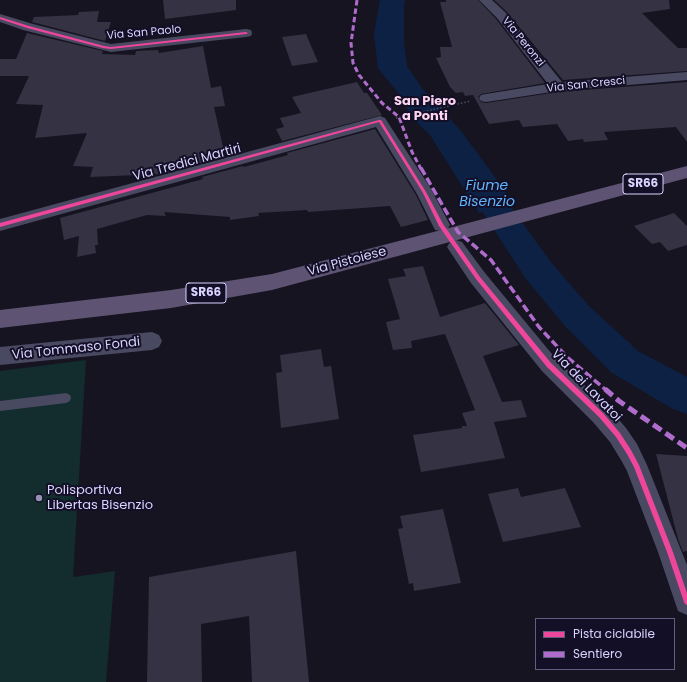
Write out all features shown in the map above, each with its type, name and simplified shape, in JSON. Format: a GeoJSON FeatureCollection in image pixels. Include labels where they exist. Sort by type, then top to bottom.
{"type":"FeatureCollection","features":[{"type":"Feature","properties":{"kind":"main road","name":"Via Pistoiese"},"geometry":{"type":"LineString","coordinates":[[0,319],[171,299],[272,282],[687,172]]}},
{"type":"Feature","properties":{"kind":"street","name":"Via Peronzi"},"geometry":{"type":"LineString","coordinates":[[485,0],[501,15],[558,87]]}},
{"type":"Feature","properties":{"kind":"street","name":"Via San Paolo"},"geometry":{"type":"LineString","coordinates":[[0,18],[36,29],[111,48],[246,32]]}},
{"type":"Feature","properties":{"kind":"street","name":"Via San Cresci"},"geometry":{"type":"LineString","coordinates":[[486,98],[558,87],[687,76]]}},
{"type":"Feature","properties":{"kind":"street"},"geometry":{"type":"LineString","coordinates":[[385,120],[425,192],[441,225]]}},
{"type":"Feature","properties":{"kind":"street","name":"Via Tredici Martiri"},"geometry":{"type":"LineString","coordinates":[[0,225],[385,120]]}},
{"type":"Feature","properties":{"kind":"street","name":"Via dei Lavatoi"},"geometry":{"type":"LineString","coordinates":[[456,247],[478,278],[549,365],[601,415],[618,435],[636,465],[670,552],[687,602]]}},
{"type":"Feature","properties":{"kind":"street","name":"Via Tommaso Fondi"},"geometry":{"type":"LineString","coordinates":[[0,356],[152,342]]}},
{"type":"Feature","properties":{"kind":"lane"},"geometry":{"type":"LineString","coordinates":[[0,406],[66,398]]}},
{"type":"Feature","properties":{"kind":"path"},"geometry":{"type":"LineString","coordinates":[[385,120],[464,103]]}},
{"type":"Feature","properties":{"kind":"green space","name":"Polisportiva Libertas Bisenzio"},"geometry":{"type":"Polygon","coordinates":[[[86,360],[73,577],[115,571],[106,682],[0,682],[0,371],[86,360]]]}},
{"type":"Feature","properties":{"kind":"water","name":"Fiume Bisenzio"},"geometry":{"type":"Polygon","coordinates":[[[380,0],[405,0],[404,42],[407,66],[422,88],[461,131],[514,203],[479,213],[430,135],[413,119],[399,94],[378,68],[374,34],[380,0]]]}},
{"type":"Feature","properties":{"kind":"building"},"geometry":{"type":"Polygon","coordinates":[[[163,0],[236,0],[236,10],[165,19],[163,0]]]}},
{"type":"Feature","properties":{"kind":"building"},"geometry":{"type":"Polygon","coordinates":[[[446,0],[478,0],[496,19],[545,83],[481,94],[478,97],[481,102],[486,103],[558,92],[687,82],[687,142],[676,127],[604,132],[608,140],[584,142],[583,139],[568,141],[557,124],[523,127],[519,120],[489,124],[473,95],[465,96],[463,92],[456,93],[450,87],[436,58],[441,57],[440,47],[452,47],[440,2],[446,2],[446,0]]]}},
{"type":"Feature","properties":{"kind":"building"},"geometry":{"type":"Polygon","coordinates":[[[494,0],[669,0],[670,9],[642,13],[678,48],[687,48],[687,71],[563,80],[506,11],[494,0]]]}},
{"type":"Feature","properties":{"kind":"building"},"geometry":{"type":"Polygon","coordinates":[[[99,11],[97,22],[111,22],[105,41],[32,22],[34,17],[78,15],[79,12],[99,11]]]}},
{"type":"Feature","properties":{"kind":"building"},"geometry":{"type":"Polygon","coordinates":[[[27,33],[103,51],[102,54],[135,55],[136,51],[158,50],[159,53],[203,46],[211,88],[221,86],[225,106],[214,107],[225,156],[162,174],[90,177],[93,167],[73,166],[87,133],[35,138],[43,105],[16,104],[29,76],[0,76],[0,59],[16,59],[27,33]]]}},
{"type":"Feature","properties":{"kind":"building"},"geometry":{"type":"Polygon","coordinates":[[[306,34],[318,62],[292,66],[282,37],[306,34]]]}},
{"type":"Feature","properties":{"kind":"building"},"geometry":{"type":"Polygon","coordinates":[[[357,82],[364,93],[367,93],[382,115],[282,141],[276,129],[284,127],[280,118],[301,113],[292,97],[357,82]]]}},
{"type":"Feature","properties":{"kind":"building"},"geometry":{"type":"Polygon","coordinates":[[[375,129],[416,195],[428,220],[401,227],[390,206],[308,212],[307,210],[258,213],[259,216],[230,220],[230,217],[164,212],[166,216],[147,215],[97,229],[98,245],[95,245],[96,253],[77,257],[79,236],[64,240],[60,218],[203,179],[202,177],[288,155],[287,153],[375,129]]]}},
{"type":"Feature","properties":{"kind":"building"},"geometry":{"type":"Polygon","coordinates":[[[674,213],[687,226],[687,245],[668,251],[660,242],[652,244],[634,226],[674,213]]]}},
{"type":"Feature","properties":{"kind":"building"},"geometry":{"type":"Polygon","coordinates":[[[423,266],[440,317],[485,303],[519,345],[483,356],[502,402],[521,400],[527,417],[494,422],[505,458],[421,472],[413,435],[467,426],[462,413],[475,410],[445,334],[411,341],[412,348],[393,350],[386,322],[400,319],[388,279],[406,276],[403,269],[423,266]]]}},
{"type":"Feature","properties":{"kind":"building"},"geometry":{"type":"Polygon","coordinates":[[[321,349],[324,367],[331,366],[339,419],[281,428],[276,373],[282,372],[280,355],[321,349]]]}},
{"type":"Feature","properties":{"kind":"building"},"geometry":{"type":"Polygon","coordinates":[[[656,454],[687,456],[687,551],[683,552],[678,539],[656,454]]]}},
{"type":"Feature","properties":{"kind":"building"},"geometry":{"type":"Polygon","coordinates":[[[518,488],[521,497],[565,488],[581,527],[503,542],[488,494],[518,488]]]}},
{"type":"Feature","properties":{"kind":"building"},"geometry":{"type":"Polygon","coordinates":[[[443,509],[461,583],[414,591],[413,583],[409,584],[398,529],[403,528],[400,516],[443,509]]]}},
{"type":"Feature","properties":{"kind":"building"},"geometry":{"type":"Polygon","coordinates":[[[296,551],[309,682],[252,682],[249,616],[201,624],[202,682],[147,682],[149,577],[296,551]]]}},
{"type":"Feature","properties":{"kind":"waterway","name":"Fiume Bisenzio"},"geometry":{"type":"LineString","coordinates":[[468,168],[538,270],[577,316],[625,362],[687,397]]}},
{"type":"Feature","properties":{"kind":"marked path"},"geometry":{"type":"LineString","coordinates":[[357,0],[351,43],[353,63],[359,75],[382,103],[399,117],[412,152],[458,232],[491,260],[539,327],[567,357],[619,401],[687,448]]}},
{"type":"Feature","properties":{"kind":"cycle path"},"geometry":{"type":"LineString","coordinates":[[0,18],[28,27],[111,48],[246,33]]}},
{"type":"Feature","properties":{"kind":"cycle path"},"geometry":{"type":"LineString","coordinates":[[0,225],[380,121],[425,193],[441,225],[478,278],[549,365],[601,415],[618,435],[629,452],[636,465],[670,552],[687,602]]}},
{"type":"Feature","properties":{"kind":"place","name":"Polisportiva Libertas Bisenzio"},"geometry":{"type":"Point","coordinates":[39,498]}},
{"type":"Feature","properties":{"kind":"district","name":"San Piero a Ponti"},"geometry":{"type":"Point","coordinates":[425,110]}}]}
